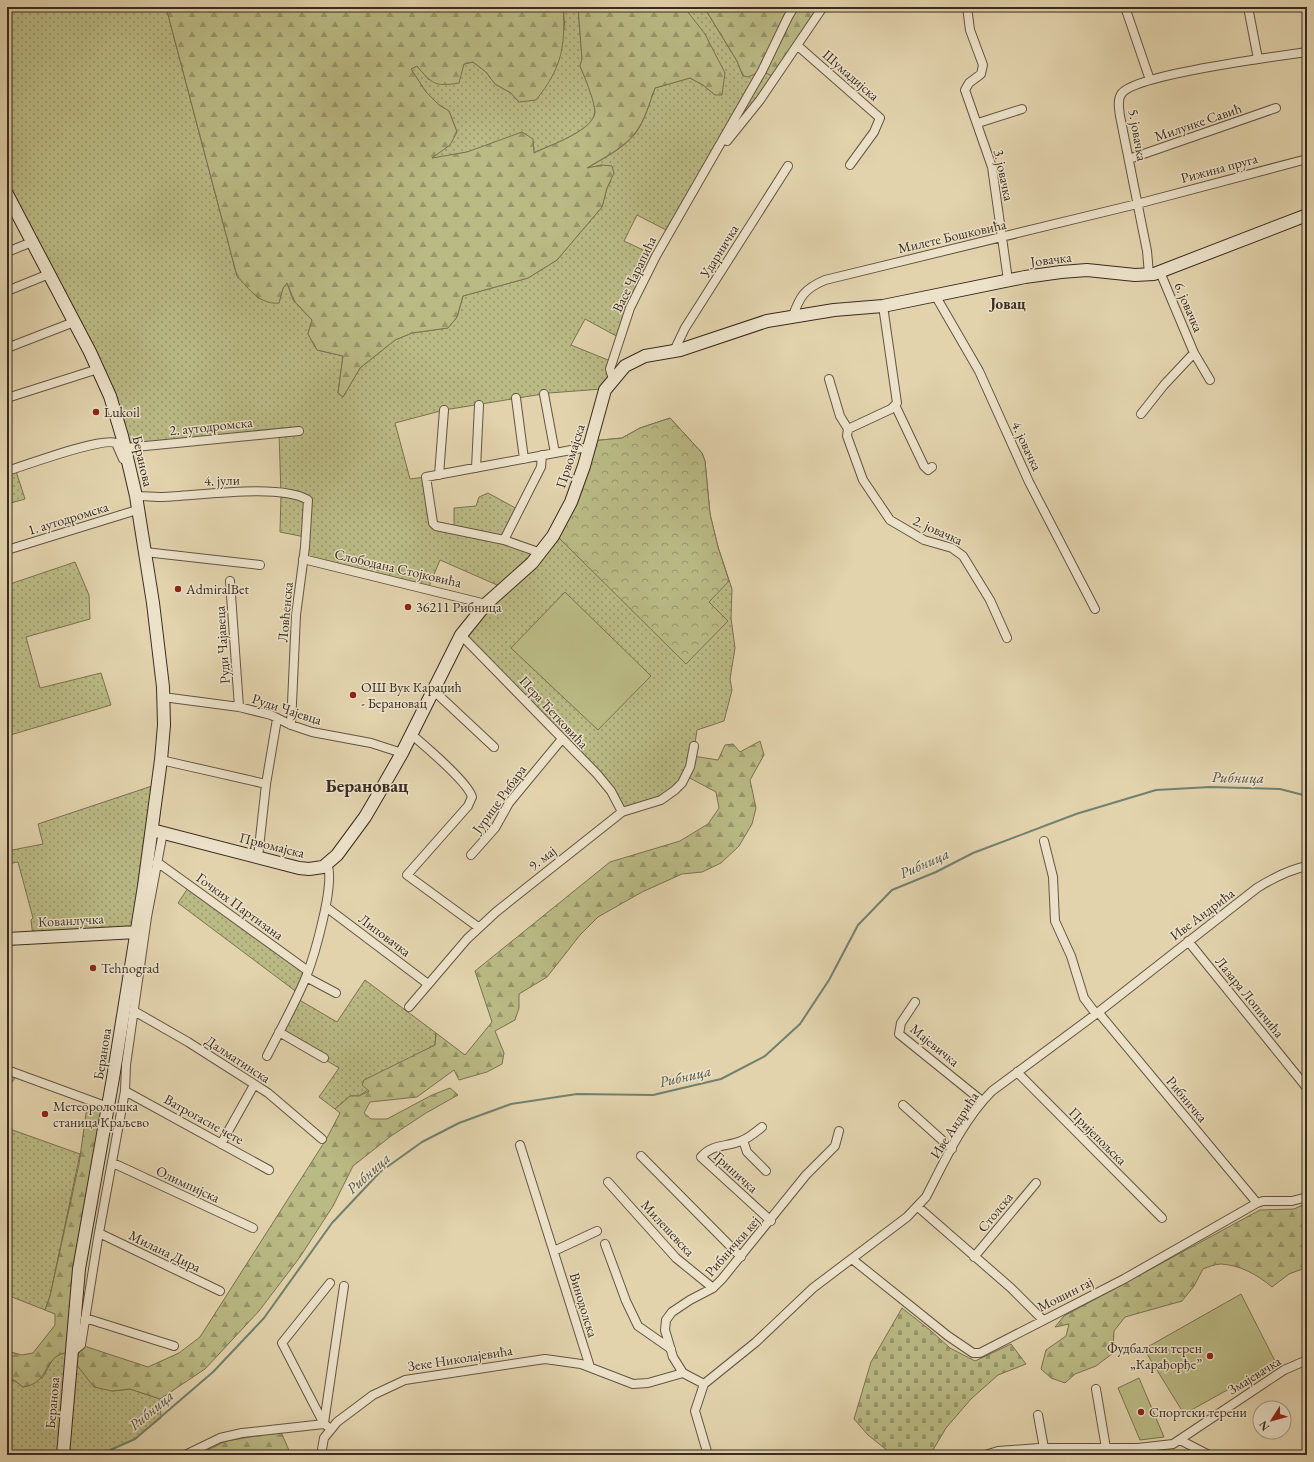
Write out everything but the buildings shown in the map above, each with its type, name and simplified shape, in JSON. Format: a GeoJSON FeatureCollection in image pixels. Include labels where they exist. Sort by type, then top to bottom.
{"type":"FeatureCollection","features":[{"type":"Feature","properties":{"kind":"main road","name":"Беранова"},"geometry":{"type":"LineString","coordinates":[[7,194],[98,369],[110,396],[125,448],[135,492],[153,603],[163,697],[164,725],[157,831],[137,932],[119,1079],[108,1106],[79,1269],[63,1455]]}},
{"type":"Feature","properties":{"kind":"main road","name":"Јовачка"},"geometry":{"type":"LineString","coordinates":[[792,318],[839,310],[883,306],[1008,280],[1081,270],[1132,275],[1154,273],[1307,215]]}},
{"type":"Feature","properties":{"kind":"main road","name":"Првомајска"},"geometry":{"type":"LineString","coordinates":[[157,831],[299,868],[318,868],[327,864],[338,854],[365,817],[402,753],[461,635],[486,604],[522,573],[541,553],[563,519],[589,449],[603,396],[613,378],[625,366],[636,360],[654,354],[674,351],[758,323],[792,318]]}},
{"type":"Feature","properties":{"kind":"main road","name":"Кованлучка"},"geometry":{"type":"LineString","coordinates":[[7,939],[137,932]]}},
{"type":"Feature","properties":{"kind":"street"},"geometry":{"type":"LineString","coordinates":[[712,159],[762,71],[794,7]]}},
{"type":"Feature","properties":{"kind":"street"},"geometry":{"type":"LineString","coordinates":[[712,159],[760,100],[823,7]]}},
{"type":"Feature","properties":{"kind":"street","name":"3. јовачка"},"geometry":{"type":"LineString","coordinates":[[967,7],[970,30],[983,65],[981,74],[969,83],[965,90],[978,123],[992,167],[1008,280]]}},
{"type":"Feature","properties":{"kind":"street"},"geometry":{"type":"LineString","coordinates":[[1125,7],[1150,80]]}},
{"type":"Feature","properties":{"kind":"street"},"geometry":{"type":"LineString","coordinates":[[1248,7],[1258,59]]}},
{"type":"Feature","properties":{"kind":"street","name":"Шумадијска"},"geometry":{"type":"LineString","coordinates":[[798,46],[880,118],[874,132],[850,165]]}},
{"type":"Feature","properties":{"kind":"street","name":"5. јовачка"},"geometry":{"type":"LineString","coordinates":[[1154,273],[1147,251],[1120,116],[1119,100],[1126,89],[1150,80],[1258,59],[1307,52]]}},
{"type":"Feature","properties":{"kind":"street","name":"Милунке Савић"},"geometry":{"type":"LineString","coordinates":[[1129,159],[1276,108]]}},
{"type":"Feature","properties":{"kind":"street"},"geometry":{"type":"LineString","coordinates":[[978,123],[1022,109]]}},
{"type":"Feature","properties":{"kind":"street","name":"Васе Чарапића"},"geometry":{"type":"LineString","coordinates":[[613,378],[610,369],[630,308],[656,256],[712,159]]}},
{"type":"Feature","properties":{"kind":"street","name":"Рижина пруга"},"geometry":{"type":"LineString","coordinates":[[1137,204],[1307,159]]}},
{"type":"Feature","properties":{"kind":"street","name":"Ударничка"},"geometry":{"type":"LineString","coordinates":[[674,351],[685,328],[788,166]]}},
{"type":"Feature","properties":{"kind":"street","name":"Милете Бошковића"},"geometry":{"type":"LineString","coordinates":[[792,318],[798,301],[810,287],[825,280],[1003,238],[1137,204]]}},
{"type":"Feature","properties":{"kind":"street"},"geometry":{"type":"LineString","coordinates":[[7,252],[32,242]]}},
{"type":"Feature","properties":{"kind":"street","name":"6. јовачка"},"geometry":{"type":"LineString","coordinates":[[1154,273],[1194,353],[1210,380]]}},
{"type":"Feature","properties":{"kind":"street"},"geometry":{"type":"LineString","coordinates":[[7,291],[49,274]]}},
{"type":"Feature","properties":{"kind":"street","name":"4. јовачка"},"geometry":{"type":"LineString","coordinates":[[936,296],[979,371],[1029,482],[1095,609]]}},
{"type":"Feature","properties":{"kind":"street"},"geometry":{"type":"LineString","coordinates":[[848,429],[897,403],[897,393],[883,306]]}},
{"type":"Feature","properties":{"kind":"street"},"geometry":{"type":"LineString","coordinates":[[7,348],[74,322]]}},
{"type":"Feature","properties":{"kind":"street","name":"6. јовачка"},"geometry":{"type":"LineString","coordinates":[[1141,414],[1164,384],[1194,353]]}},
{"type":"Feature","properties":{"kind":"street"},"geometry":{"type":"LineString","coordinates":[[7,398],[98,369]]}},
{"type":"Feature","properties":{"kind":"street","name":"2. јовачка"},"geometry":{"type":"LineString","coordinates":[[829,379],[840,416],[848,429],[847,436],[863,480],[890,520],[924,540],[952,548],[963,556],[990,600],[1007,638]]}},
{"type":"Feature","properties":{"kind":"street","name":"Првомајска"},"geometry":{"type":"LineString","coordinates":[[544,394],[555,453]]}},
{"type":"Feature","properties":{"kind":"street"},"geometry":{"type":"LineString","coordinates":[[516,398],[524,459]]}},
{"type":"Feature","properties":{"kind":"street"},"geometry":{"type":"LineString","coordinates":[[476,468],[479,405]]}},
{"type":"Feature","properties":{"kind":"street"},"geometry":{"type":"LineString","coordinates":[[895,405],[924,466],[928,470],[932,467]]}},
{"type":"Feature","properties":{"kind":"street"},"geometry":{"type":"LineString","coordinates":[[439,475],[444,410]]}},
{"type":"Feature","properties":{"kind":"street","name":"2. аутодромска"},"geometry":{"type":"LineString","coordinates":[[125,448],[299,431]]}},
{"type":"Feature","properties":{"kind":"street"},"geometry":{"type":"LineString","coordinates":[[7,471],[82,447],[109,441],[116,443],[135,492]]}},
{"type":"Feature","properties":{"kind":"street"},"geometry":{"type":"LineString","coordinates":[[541,553],[504,540],[436,526],[433,522],[426,477],[582,448],[589,449]]}},
{"type":"Feature","properties":{"kind":"street"},"geometry":{"type":"LineString","coordinates":[[504,540],[541,467],[542,455]]}},
{"type":"Feature","properties":{"kind":"street","name":"4. јули"},"geometry":{"type":"LineString","coordinates":[[135,492],[163,497],[218,492],[260,492],[295,494],[308,500]]}},
{"type":"Feature","properties":{"kind":"street","name":"Ловћенска"},"geometry":{"type":"LineString","coordinates":[[290,724],[296,615],[308,500]]}},
{"type":"Feature","properties":{"kind":"street","name":"1. аутодромска"},"geometry":{"type":"LineString","coordinates":[[7,550],[137,510]]}},
{"type":"Feature","properties":{"kind":"street"},"geometry":{"type":"LineString","coordinates":[[145,552],[260,565]]}},
{"type":"Feature","properties":{"kind":"street","name":"Слободана Стојковића"},"geometry":{"type":"LineString","coordinates":[[303,559],[486,604]]}},
{"type":"Feature","properties":{"kind":"street","name":"Руди Чајавеца"},"geometry":{"type":"LineString","coordinates":[[230,581],[239,707]]}},
{"type":"Feature","properties":{"kind":"street","name":"Пера Ћетковића"},"geometry":{"type":"LineString","coordinates":[[461,635],[611,791],[622,812]]}},
{"type":"Feature","properties":{"kind":"street"},"geometry":{"type":"LineString","coordinates":[[433,690],[494,747]]}},
{"type":"Feature","properties":{"kind":"street","name":"Руди Чајевца"},"geometry":{"type":"LineString","coordinates":[[163,697],[239,707],[270,715],[312,732],[371,743],[402,753]]}},
{"type":"Feature","properties":{"kind":"street"},"geometry":{"type":"LineString","coordinates":[[258,857],[266,784],[277,719]]}},
{"type":"Feature","properties":{"kind":"street"},"geometry":{"type":"LineString","coordinates":[[275,732],[290,724]]}},
{"type":"Feature","properties":{"kind":"street"},"geometry":{"type":"LineString","coordinates":[[411,734],[465,786],[471,794],[472,800],[407,875],[478,927]]}},
{"type":"Feature","properties":{"kind":"street","name":"Јурице Рибара"},"geometry":{"type":"LineString","coordinates":[[472,855],[495,828],[509,803],[562,739]]}},
{"type":"Feature","properties":{"kind":"street","name":"9. мај"},"geometry":{"type":"LineString","coordinates":[[409,1007],[478,927],[622,812],[661,800],[676,790],[682,783],[690,767],[694,746]]}},
{"type":"Feature","properties":{"kind":"street"},"geometry":{"type":"LineString","coordinates":[[161,760],[266,784]]}},
{"type":"Feature","properties":{"kind":"street","name":"Беранова"},"geometry":{"type":"LineString","coordinates":[[71,1353],[81,1346],[99,1233],[126,1092],[119,1079],[134,1011],[157,862],[157,831]]}},
{"type":"Feature","properties":{"kind":"street","name":"Рибничка"},"geometry":{"type":"LineString","coordinates":[[1044,841],[1054,877],[1055,921],[1071,956],[1084,998],[1227,1165],[1257,1203]]}},
{"type":"Feature","properties":{"kind":"street","name":"Гочких Партизана"},"geometry":{"type":"LineString","coordinates":[[157,862],[307,974],[336,993]]}},
{"type":"Feature","properties":{"kind":"street"},"geometry":{"type":"LineString","coordinates":[[267,1056],[307,974],[326,907],[330,875],[327,864]]}},
{"type":"Feature","properties":{"kind":"street","name":"Иве Андрића"},"geometry":{"type":"LineString","coordinates":[[704,1384],[756,1342],[812,1288],[852,1259],[918,1207],[982,1101],[1017,1072],[1097,1013],[1188,941],[1276,876],[1292,869],[1307,866]]}},
{"type":"Feature","properties":{"kind":"street","name":"Липовачка"},"geometry":{"type":"LineString","coordinates":[[326,907],[428,984]]}},
{"type":"Feature","properties":{"kind":"street","name":"Лазара Лопичића"},"geometry":{"type":"LineString","coordinates":[[1188,941],[1307,1088]]}},
{"type":"Feature","properties":{"kind":"street","name":"Мајевичка"},"geometry":{"type":"LineString","coordinates":[[915,1002],[901,1023],[899,1034],[982,1101]]}},
{"type":"Feature","properties":{"kind":"street","name":"Далматинска"},"geometry":{"type":"LineString","coordinates":[[134,1011],[188,1042],[272,1096],[322,1139]]}},
{"type":"Feature","properties":{"kind":"street"},"geometry":{"type":"LineString","coordinates":[[279,1032],[324,1058]]}},
{"type":"Feature","properties":{"kind":"street"},"geometry":{"type":"LineString","coordinates":[[7,1070],[108,1106]]}},
{"type":"Feature","properties":{"kind":"street","name":"Пријепољска"},"geometry":{"type":"LineString","coordinates":[[1017,1072],[1162,1218]]}},
{"type":"Feature","properties":{"kind":"street"},"geometry":{"type":"LineString","coordinates":[[221,1144],[254,1085]]}},
{"type":"Feature","properties":{"kind":"street","name":"Ватрогасне чете"},"geometry":{"type":"LineString","coordinates":[[126,1092],[269,1170]]}},
{"type":"Feature","properties":{"kind":"street"},"geometry":{"type":"LineString","coordinates":[[903,1105],[952,1149]]}},
{"type":"Feature","properties":{"kind":"street","name":"Гриничка"},"geometry":{"type":"LineString","coordinates":[[762,1127],[743,1140],[713,1147],[706,1151],[701,1157],[771,1221]]}},
{"type":"Feature","properties":{"kind":"street","name":"Рибнички кеј"},"geometry":{"type":"LineString","coordinates":[[683,1373],[672,1357],[665,1330],[666,1320],[672,1312],[690,1300],[713,1288],[771,1221],[806,1175],[835,1146],[839,1132]]}},
{"type":"Feature","properties":{"kind":"street","name":"Гриничка"},"geometry":{"type":"LineString","coordinates":[[743,1140],[747,1152],[766,1171]]}},
{"type":"Feature","properties":{"kind":"street","name":"Винодолска"},"geometry":{"type":"LineString","coordinates":[[520,1145],[590,1367]]}},
{"type":"Feature","properties":{"kind":"street"},"geometry":{"type":"LineString","coordinates":[[641,1156],[741,1257]]}},
{"type":"Feature","properties":{"kind":"street","name":"Олимпијска"},"geometry":{"type":"LineString","coordinates":[[113,1163],[253,1228]]}},
{"type":"Feature","properties":{"kind":"street","name":"Милешевска"},"geometry":{"type":"LineString","coordinates":[[608,1182],[676,1258],[713,1288]]}},
{"type":"Feature","properties":{"kind":"street","name":"Столска"},"geometry":{"type":"LineString","coordinates":[[974,1257],[1036,1183]]}},
{"type":"Feature","properties":{"kind":"street","name":"Мошин гај"},"geometry":{"type":"LineString","coordinates":[[852,1259],[948,1336],[973,1354],[980,1353],[1124,1278],[1257,1203],[1263,1201],[1292,1201],[1306,1197]]}},
{"type":"Feature","properties":{"kind":"street"},"geometry":{"type":"LineString","coordinates":[[918,1207],[1011,1288],[1043,1320]]}},
{"type":"Feature","properties":{"kind":"street"},"geometry":{"type":"LineString","coordinates":[[554,1251],[597,1231]]}},
{"type":"Feature","properties":{"kind":"street","name":"Милана Дира"},"geometry":{"type":"LineString","coordinates":[[99,1233],[220,1291]]}},
{"type":"Feature","properties":{"kind":"street"},"geometry":{"type":"LineString","coordinates":[[605,1244],[626,1301],[638,1326],[671,1349]]}},
{"type":"Feature","properties":{"kind":"street"},"geometry":{"type":"LineString","coordinates":[[327,1426],[282,1342],[330,1283]]}},
{"type":"Feature","properties":{"kind":"street"},"geometry":{"type":"LineString","coordinates":[[321,1455],[327,1426],[344,1286]]}},
{"type":"Feature","properties":{"kind":"street"},"geometry":{"type":"LineString","coordinates":[[85,1318],[174,1346]]}},
{"type":"Feature","properties":{"kind":"street","name":"Зеке Николајевића"},"geometry":{"type":"LineString","coordinates":[[327,1426],[373,1395],[405,1380],[545,1359],[590,1367],[633,1384],[648,1383],[683,1373]]}},
{"type":"Feature","properties":{"kind":"street","name":"Змајевачка"},"geometry":{"type":"LineString","coordinates":[[985,1455],[998,1452],[1044,1448],[1072,1452],[1106,1448],[1152,1447],[1173,1444],[1284,1370],[1307,1360]]}},
{"type":"Feature","properties":{"kind":"street"},"geometry":{"type":"LineString","coordinates":[[683,1373],[704,1384],[695,1411],[708,1455]]}},
{"type":"Feature","properties":{"kind":"street"},"geometry":{"type":"LineString","coordinates":[[1096,1389],[1106,1448]]}},
{"type":"Feature","properties":{"kind":"street"},"geometry":{"type":"LineString","coordinates":[[1038,1415],[1044,1448]]}},
{"type":"Feature","properties":{"kind":"street"},"geometry":{"type":"LineString","coordinates":[[185,1455],[213,1441],[242,1433],[327,1426]]}},
{"type":"Feature","properties":{"kind":"street"},"geometry":{"type":"LineString","coordinates":[[1180,1440],[1209,1455]]}},
{"type":"Feature","properties":{"kind":"green space"},"geometry":{"type":"Polygon","coordinates":[[[7,7],[166,7],[237,276],[258,298],[279,303],[283,288],[287,283],[293,300],[312,320],[308,334],[317,350],[343,356],[338,393],[343,397],[360,368],[395,340],[412,333],[448,328],[457,317],[463,296],[528,278],[557,260],[602,207],[607,188],[611,181],[602,165],[586,169],[618,149],[635,134],[644,118],[655,88],[690,78],[703,85],[715,95],[687,11],[684,7],[704,7],[737,61],[743,76],[762,71],[767,73],[780,71],[712,159],[670,232],[637,215],[624,241],[656,256],[620,338],[585,319],[571,345],[608,360],[612,364],[610,373],[602,389],[549,393],[444,410],[395,423],[410,479],[426,477],[433,522],[454,531],[454,508],[476,506],[479,497],[488,493],[519,510],[505,540],[541,553],[553,536],[591,441],[622,438],[640,428],[670,418],[702,453],[705,461],[710,514],[718,547],[732,589],[731,618],[735,648],[730,679],[732,690],[724,721],[697,730],[693,756],[675,790],[622,812],[617,800],[461,635],[504,588],[440,560],[428,589],[303,559],[305,537],[280,532],[281,494],[279,433],[125,448],[110,396],[7,194],[7,7]]]}},
{"type":"Feature","properties":{"kind":"green space"},"geometry":{"type":"Polygon","coordinates":[[[166,7],[563,7],[564,34],[560,57],[551,78],[536,100],[519,102],[511,93],[495,84],[486,72],[473,62],[464,64],[459,83],[444,85],[435,83],[417,66],[411,69],[426,92],[439,105],[449,111],[457,132],[450,145],[432,158],[467,152],[522,132],[533,139],[534,153],[578,132],[592,120],[595,113],[594,104],[580,66],[582,59],[578,7],[630,7],[638,9],[639,7],[684,7],[705,34],[725,73],[722,95],[715,95],[703,85],[690,78],[655,88],[642,123],[635,133],[613,152],[587,168],[602,165],[612,166],[614,173],[607,188],[602,207],[557,260],[528,278],[463,296],[457,317],[448,328],[412,333],[395,340],[360,368],[343,397],[338,393],[343,356],[317,350],[308,334],[312,320],[295,302],[287,283],[283,288],[279,303],[272,303],[255,295],[237,276],[166,7]]]}},
{"type":"Feature","properties":{"kind":"green space"},"geometry":{"type":"Polygon","coordinates":[[[563,7],[578,7],[582,59],[580,66],[591,93],[595,110],[594,117],[588,124],[580,131],[560,142],[533,153],[534,147],[467,152],[431,159],[457,132],[449,111],[439,105],[426,92],[411,69],[417,66],[429,80],[464,64],[473,62],[486,72],[495,84],[511,93],[519,102],[565,28],[563,7]]]}},
{"type":"Feature","properties":{"kind":"green space"},"geometry":{"type":"Polygon","coordinates":[[[704,7],[823,7],[780,71],[772,76],[762,71],[748,77],[743,76],[737,61],[704,7]]]}},
{"type":"Feature","properties":{"kind":"green space"},"geometry":{"type":"Polygon","coordinates":[[[670,418],[702,453],[705,461],[710,514],[718,547],[729,581],[709,602],[728,621],[686,664],[555,534],[591,441],[622,438],[640,428],[670,418]]]}},
{"type":"Feature","properties":{"kind":"green space"},"geometry":{"type":"Polygon","coordinates":[[[15,468],[25,499],[7,504],[7,471],[15,468]]]}},
{"type":"Feature","properties":{"kind":"green space"},"geometry":{"type":"Polygon","coordinates":[[[75,562],[89,595],[90,619],[26,637],[40,688],[101,673],[111,705],[7,736],[7,585],[75,562]]]}},
{"type":"Feature","properties":{"kind":"green space"},"geometry":{"type":"Polygon","coordinates":[[[565,592],[651,676],[598,730],[511,648],[565,592]]]}},
{"type":"Feature","properties":{"kind":"green space"},"geometry":{"type":"Polygon","coordinates":[[[760,741],[764,755],[750,780],[756,808],[752,824],[739,846],[721,863],[702,872],[682,874],[642,892],[598,917],[580,935],[547,977],[519,994],[519,1008],[515,1020],[495,1031],[504,1053],[502,1064],[487,1072],[459,1080],[454,1070],[417,1097],[370,1102],[364,1113],[371,1119],[387,1119],[432,1095],[450,1088],[458,1095],[426,1113],[391,1136],[353,1166],[333,1206],[300,1257],[259,1311],[205,1369],[160,1399],[130,1389],[112,1391],[94,1387],[76,1364],[81,1345],[148,1367],[179,1353],[200,1337],[327,1138],[340,1113],[335,1109],[350,1096],[359,1096],[369,1091],[362,1085],[364,1080],[435,1045],[436,1033],[465,1055],[492,1022],[475,971],[610,862],[680,841],[708,824],[719,808],[716,792],[686,776],[693,756],[718,760],[725,745],[733,744],[740,752],[760,741]]]}},
{"type":"Feature","properties":{"kind":"green space"},"geometry":{"type":"Polygon","coordinates":[[[158,784],[137,932],[33,937],[31,920],[33,918],[18,862],[7,864],[7,851],[43,844],[38,824],[158,784]]]}},
{"type":"Feature","properties":{"kind":"green space"},"geometry":{"type":"Polygon","coordinates":[[[190,885],[308,971],[298,993],[178,903],[190,885]]]}},
{"type":"Feature","properties":{"kind":"green space"},"geometry":{"type":"Polygon","coordinates":[[[365,980],[436,1033],[435,1045],[420,1053],[359,1096],[350,1096],[335,1109],[319,1097],[339,1068],[279,1032],[296,998],[337,1022],[365,980]]]}},
{"type":"Feature","properties":{"kind":"green space"},"geometry":{"type":"Polygon","coordinates":[[[7,1069],[18,1073],[7,1090],[7,1069]]]}},
{"type":"Feature","properties":{"kind":"green space"},"geometry":{"type":"Polygon","coordinates":[[[88,1099],[108,1107],[71,1352],[62,1354],[55,1358],[39,1380],[32,1384],[23,1387],[14,1380],[7,1383],[7,1351],[22,1355],[33,1353],[55,1325],[55,1314],[45,1310],[50,1296],[79,1164],[88,1099]]]}},
{"type":"Feature","properties":{"kind":"green space"},"geometry":{"type":"Polygon","coordinates":[[[7,1128],[80,1154],[50,1296],[45,1310],[7,1295],[7,1128]]]}},
{"type":"Feature","properties":{"kind":"green space"},"geometry":{"type":"Polygon","coordinates":[[[1307,1203],[1307,1267],[1289,1274],[1272,1287],[1261,1278],[1235,1266],[1221,1264],[1207,1267],[1203,1269],[1194,1286],[1182,1301],[1125,1317],[1114,1331],[1113,1353],[1096,1366],[1075,1374],[1065,1383],[1051,1378],[1041,1369],[1046,1350],[1066,1336],[1069,1324],[1055,1327],[1064,1316],[1260,1210],[1294,1209],[1307,1203]]]}},
{"type":"Feature","properties":{"kind":"green space","name":"Фудбалски терен „Карађорђе”"},"geometry":{"type":"Polygon","coordinates":[[[1241,1294],[1276,1363],[1184,1414],[1144,1349],[1241,1294]]]}},
{"type":"Feature","properties":{"kind":"green space"},"geometry":{"type":"Polygon","coordinates":[[[902,1308],[950,1348],[975,1361],[1011,1344],[1026,1364],[998,1375],[971,1399],[946,1428],[930,1455],[893,1455],[868,1435],[854,1419],[871,1362],[902,1308]]]}},
{"type":"Feature","properties":{"kind":"green space"},"geometry":{"type":"Polygon","coordinates":[[[71,1352],[76,1364],[112,1391],[130,1389],[160,1399],[161,1418],[135,1439],[99,1455],[7,1455],[7,1383],[14,1380],[23,1387],[43,1377],[54,1357],[60,1353],[71,1352]]]}},
{"type":"Feature","properties":{"kind":"green space","name":"Спортски терени"},"geometry":{"type":"Polygon","coordinates":[[[1139,1378],[1164,1437],[1140,1440],[1118,1388],[1139,1378]]]}},
{"type":"Feature","properties":{"kind":"green space"},"geometry":{"type":"Polygon","coordinates":[[[281,1432],[291,1455],[198,1455],[226,1441],[281,1432]]]}},
{"type":"Feature","properties":{"kind":"waterway","name":"Рибница"},"geometry":{"type":"LineString","coordinates":[[99,1455],[135,1439],[213,1372],[264,1318],[332,1223],[380,1172],[422,1142],[459,1123],[511,1104],[577,1094],[653,1095],[721,1079],[765,1056],[800,1024],[829,980],[858,925],[892,890],[936,872],[973,853],[1076,814],[1156,790],[1210,787],[1280,789],[1307,796]]}},
{"type":"Feature","properties":{"kind":"place","name":"Lukoil"},"geometry":{"type":"Point","coordinates":[96,412]}},
{"type":"Feature","properties":{"kind":"place","name":"AdmiralBet"},"geometry":{"type":"Point","coordinates":[178,589]}},
{"type":"Feature","properties":{"kind":"place","name":"36211 Рибница"},"geometry":{"type":"Point","coordinates":[408,607]}},
{"type":"Feature","properties":{"kind":"place","name":"ОШ Вук Караџић - Берановац"},"geometry":{"type":"Point","coordinates":[353,695]}},
{"type":"Feature","properties":{"kind":"place","name":"Tehnograd"},"geometry":{"type":"Point","coordinates":[93,968]}},
{"type":"Feature","properties":{"kind":"place","name":"Метеоролошка станица Краљево"},"geometry":{"type":"Point","coordinates":[45,1114]}},
{"type":"Feature","properties":{"kind":"place","name":"Фудбалски терен „Карађорђе”"},"geometry":{"type":"Point","coordinates":[1210,1356]}},
{"type":"Feature","properties":{"kind":"place","name":"Спортски терени"},"geometry":{"type":"Point","coordinates":[1141,1412]}},
{"type":"Feature","properties":{"kind":"district","name":"Јовац"},"geometry":{"type":"Point","coordinates":[1008,303]}},
{"type":"Feature","properties":{"kind":"district","name":"Берановац"},"geometry":{"type":"Point","coordinates":[367,785]}}]}
